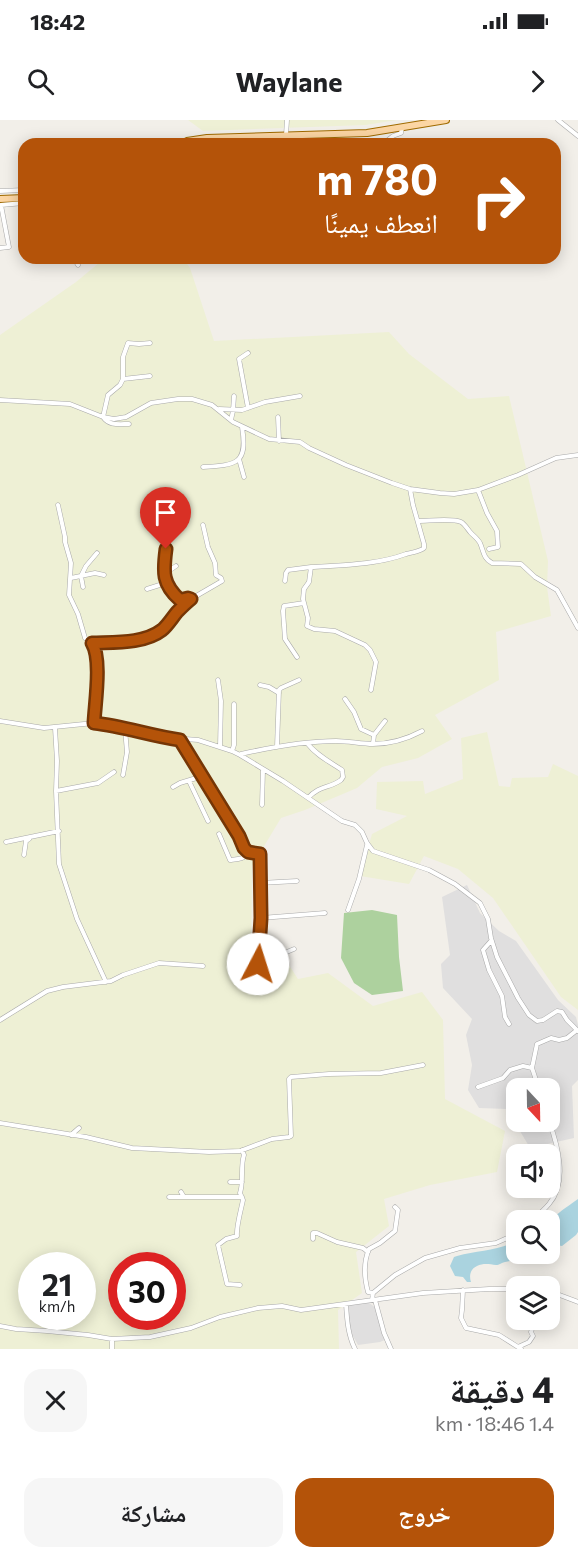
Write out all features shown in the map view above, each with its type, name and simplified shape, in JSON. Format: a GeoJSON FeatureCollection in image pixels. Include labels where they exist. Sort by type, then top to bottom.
{"type":"FeatureCollection","features":[{"type":"Feature","properties":{"kind":"main road"},"geometry":{"type":"LineString","coordinates":[[207,138],[367,133],[446,120]]}},
{"type":"Feature","properties":{"kind":"main road"},"geometry":{"type":"LineString","coordinates":[[0,199],[18,197]]}},
{"type":"Feature","properties":{"kind":"street"},"geometry":{"type":"LineString","coordinates":[[286,135],[287,120]]}},
{"type":"Feature","properties":{"kind":"street"},"geometry":{"type":"LineString","coordinates":[[558,120],[578,136]]}},
{"type":"Feature","properties":{"kind":"street"},"geometry":{"type":"LineString","coordinates":[[390,138],[401,133],[403,127]]}},
{"type":"Feature","properties":{"kind":"street"},"geometry":{"type":"LineString","coordinates":[[0,199],[18,192]]}},
{"type":"Feature","properties":{"kind":"street"},"geometry":{"type":"LineString","coordinates":[[0,199],[18,202]]}},
{"type":"Feature","properties":{"kind":"street"},"geometry":{"type":"LineString","coordinates":[[0,199],[9,247],[0,248]]}},
{"type":"Feature","properties":{"kind":"street"},"geometry":{"type":"LineString","coordinates":[[103,417],[108,395],[120,385],[123,379],[123,357],[128,343],[150,344]]}},
{"type":"Feature","properties":{"kind":"street"},"geometry":{"type":"LineString","coordinates":[[248,353],[239,358],[248,408]]}},
{"type":"Feature","properties":{"kind":"street"},"geometry":{"type":"LineString","coordinates":[[123,379],[150,376]]}},
{"type":"Feature","properties":{"kind":"street"},"geometry":{"type":"LineString","coordinates":[[231,420],[234,411],[234,396]]}},
{"type":"Feature","properties":{"kind":"street"},"geometry":{"type":"LineString","coordinates":[[219,410],[234,411],[265,402],[300,396]]}},
{"type":"Feature","properties":{"kind":"street"},"geometry":{"type":"LineString","coordinates":[[0,400],[70,404],[114,419],[126,417],[151,403],[192,399],[205,402],[231,420],[269,439],[300,442],[346,465],[410,489],[454,494],[478,490],[556,458],[578,455]]}},
{"type":"Feature","properties":{"kind":"street"},"geometry":{"type":"LineString","coordinates":[[103,417],[107,422],[113,424],[129,424]]}},
{"type":"Feature","properties":{"kind":"street"},"geometry":{"type":"LineString","coordinates":[[278,417],[279,441]]}},
{"type":"Feature","properties":{"kind":"street"},"geometry":{"type":"LineString","coordinates":[[203,467],[233,463],[239,459],[245,449],[242,426]]}},
{"type":"Feature","properties":{"kind":"street"},"geometry":{"type":"LineString","coordinates":[[239,459],[244,477]]}},
{"type":"Feature","properties":{"kind":"street"},"geometry":{"type":"LineString","coordinates":[[285,581],[288,570],[358,564],[400,557],[424,548],[410,489]]}},
{"type":"Feature","properties":{"kind":"street"},"geometry":{"type":"LineString","coordinates":[[478,490],[497,531],[498,547],[489,549]]}},
{"type":"Feature","properties":{"kind":"street"},"geometry":{"type":"LineString","coordinates":[[58,505],[64,542],[71,563],[69,595],[78,614],[85,638],[95,646],[98,669],[94,723]]}},
{"type":"Feature","properties":{"kind":"street"},"geometry":{"type":"LineString","coordinates":[[418,521],[462,522],[478,539],[483,554],[489,562],[521,564],[535,577],[557,590],[578,628]]}},
{"type":"Feature","properties":{"kind":"street"},"geometry":{"type":"LineString","coordinates":[[92,643],[136,640],[152,636],[161,631],[191,599],[219,583],[222,579],[216,575],[215,562],[208,547],[203,525]]}},
{"type":"Feature","properties":{"kind":"street"},"geometry":{"type":"LineString","coordinates":[[166,549],[164,575],[166,583],[180,600],[191,599]]}},
{"type":"Feature","properties":{"kind":"street"},"geometry":{"type":"LineString","coordinates":[[83,587],[81,576],[97,553]]}},
{"type":"Feature","properties":{"kind":"street"},"geometry":{"type":"LineString","coordinates":[[164,575],[176,566]]}},
{"type":"Feature","properties":{"kind":"street"},"geometry":{"type":"LineString","coordinates":[[311,567],[309,582],[304,589],[308,626],[314,629],[335,631],[365,645],[370,650],[376,662],[371,690]]}},
{"type":"Feature","properties":{"kind":"street"},"geometry":{"type":"LineString","coordinates":[[71,578],[95,573],[104,575]]}},
{"type":"Feature","properties":{"kind":"street"},"geometry":{"type":"LineString","coordinates":[[147,589],[166,583]]}},
{"type":"Feature","properties":{"kind":"street"},"geometry":{"type":"LineString","coordinates":[[297,657],[285,639],[283,611],[284,606],[304,603]]}},
{"type":"Feature","properties":{"kind":"street"},"geometry":{"type":"LineString","coordinates":[[218,680],[221,701],[220,747]]}},
{"type":"Feature","properties":{"kind":"street"},"geometry":{"type":"LineString","coordinates":[[277,747],[279,693],[281,688],[299,680]]}},
{"type":"Feature","properties":{"kind":"street"},"geometry":{"type":"LineString","coordinates":[[260,685],[279,693]]}},
{"type":"Feature","properties":{"kind":"street"},"geometry":{"type":"LineString","coordinates":[[345,699],[354,712],[361,729],[374,735]]}},
{"type":"Feature","properties":{"kind":"street"},"geometry":{"type":"LineString","coordinates":[[232,751],[234,704]]}},
{"type":"Feature","properties":{"kind":"street"},"geometry":{"type":"LineString","coordinates":[[0,721],[55,728],[94,723],[107,724],[160,737],[198,740],[232,751],[342,820],[355,825],[373,851],[429,870],[455,884],[480,903],[488,919],[497,957],[529,1015],[537,1021],[557,1011],[562,1012],[577,1031],[567,1038],[559,1040],[551,1038],[537,1044],[532,1068],[535,1078]]}},
{"type":"Feature","properties":{"kind":"street"},"geometry":{"type":"LineString","coordinates":[[373,744],[374,735],[385,721]]}},
{"type":"Feature","properties":{"kind":"street"},"geometry":{"type":"LineString","coordinates":[[55,728],[59,864],[77,919],[106,982]]}},
{"type":"Feature","properties":{"kind":"street"},"geometry":{"type":"LineString","coordinates":[[123,775],[127,761],[124,729]]}},
{"type":"Feature","properties":{"kind":"street"},"geometry":{"type":"LineString","coordinates":[[240,755],[307,743],[337,741],[373,744],[408,739],[422,731]]}},
{"type":"Feature","properties":{"kind":"street"},"geometry":{"type":"LineString","coordinates":[[180,740],[239,836],[244,848],[248,852],[260,854],[261,918],[258,964],[294,949]]}},
{"type":"Feature","properties":{"kind":"street"},"geometry":{"type":"LineString","coordinates":[[307,743],[324,759],[342,770],[343,774],[341,780],[317,789],[308,798]]}},
{"type":"Feature","properties":{"kind":"street"},"geometry":{"type":"LineString","coordinates":[[262,805],[263,769]]}},
{"type":"Feature","properties":{"kind":"street"},"geometry":{"type":"LineString","coordinates":[[56,791],[98,783],[114,772]]}},
{"type":"Feature","properties":{"kind":"street"},"geometry":{"type":"LineString","coordinates":[[173,787],[203,776]]}},
{"type":"Feature","properties":{"kind":"street"},"geometry":{"type":"LineString","coordinates":[[189,780],[208,821]]}},
{"type":"Feature","properties":{"kind":"street"},"geometry":{"type":"LineString","coordinates":[[6,843],[59,831]]}},
{"type":"Feature","properties":{"kind":"street"},"geometry":{"type":"LineString","coordinates":[[219,834],[230,860],[246,857],[250,852]]}},
{"type":"Feature","properties":{"kind":"street"},"geometry":{"type":"LineString","coordinates":[[24,855],[26,841],[29,838]]}},
{"type":"Feature","properties":{"kind":"street"},"geometry":{"type":"LineString","coordinates":[[348,910],[359,879],[367,844]]}},
{"type":"Feature","properties":{"kind":"street"},"geometry":{"type":"LineString","coordinates":[[260,883],[297,881]]}},
{"type":"Feature","properties":{"kind":"street"},"geometry":{"type":"LineString","coordinates":[[261,918],[325,913]]}},
{"type":"Feature","properties":{"kind":"street"},"geometry":{"type":"LineString","coordinates":[[492,940],[483,950],[489,970],[502,996],[505,1017],[509,1024]]}},
{"type":"Feature","properties":{"kind":"street"},"geometry":{"type":"LineString","coordinates":[[0,1020],[47,990],[111,981],[159,963],[203,966]]}},
{"type":"Feature","properties":{"kind":"street"},"geometry":{"type":"LineString","coordinates":[[0,1123],[86,1137],[132,1148],[237,1152],[272,1139],[291,1136],[289,1079],[291,1077],[381,1073],[423,1065]]}},
{"type":"Feature","properties":{"kind":"street"},"geometry":{"type":"LineString","coordinates":[[478,1087],[503,1078],[510,1070],[523,1066],[532,1068]]}},
{"type":"Feature","properties":{"kind":"street"},"geometry":{"type":"LineString","coordinates":[[70,1136],[79,1128]]}},
{"type":"Feature","properties":{"kind":"street"},"geometry":{"type":"LineString","coordinates":[[543,1210],[550,1203],[558,1188],[560,1163],[552,1132]]}},
{"type":"Feature","properties":{"kind":"street"},"geometry":{"type":"LineString","coordinates":[[240,1285],[227,1284],[218,1245],[226,1239],[237,1236],[236,1230],[239,1226],[243,1200],[240,1193],[244,1155],[242,1150]]}},
{"type":"Feature","properties":{"kind":"street"},"geometry":{"type":"LineString","coordinates":[[230,1182],[242,1182]]}},
{"type":"Feature","properties":{"kind":"street"},"geometry":{"type":"LineString","coordinates":[[181,1192],[184,1197]]}},
{"type":"Feature","properties":{"kind":"street"},"geometry":{"type":"LineString","coordinates":[[170,1197],[242,1197]]}},
{"type":"Feature","properties":{"kind":"street"},"geometry":{"type":"LineString","coordinates":[[374,1293],[368,1292],[365,1280],[365,1258],[369,1249],[395,1231],[398,1210],[395,1207]]}},
{"type":"Feature","properties":{"kind":"street"},"geometry":{"type":"LineString","coordinates":[[313,1239],[314,1233],[317,1233],[337,1242],[363,1248],[368,1252]]}},
{"type":"Feature","properties":{"kind":"street"},"geometry":{"type":"LineString","coordinates":[[391,1349],[373,1300],[374,1293],[395,1275],[426,1258],[460,1248],[496,1243],[506,1238]]}},
{"type":"Feature","properties":{"kind":"street"},"geometry":{"type":"LineString","coordinates":[[0,1326],[112,1339],[150,1337],[191,1328],[220,1317],[258,1308],[282,1306],[301,1310],[423,1293],[506,1289]]}},
{"type":"Feature","properties":{"kind":"street"},"geometry":{"type":"LineString","coordinates":[[463,1290],[460,1318],[466,1328],[499,1335],[519,1348],[529,1342],[533,1336],[532,1330]]}},
{"type":"Feature","properties":{"kind":"street"},"geometry":{"type":"LineString","coordinates":[[560,1295],[578,1302]]}},
{"type":"Feature","properties":{"kind":"street"},"geometry":{"type":"LineString","coordinates":[[346,1304],[350,1336],[356,1349]]}},
{"type":"Feature","properties":{"kind":"street"},"geometry":{"type":"LineString","coordinates":[[112,1339],[112,1349]]}},
{"type":"Feature","properties":{"kind":"shaded area"},"geometry":{"type":"Polygon","coordinates":[[[467,885],[480,913],[499,931],[516,941],[558,1000],[576,1017],[578,1080],[572,1086],[574,1138],[548,1144],[528,1144],[521,1132],[560,1132],[560,1078],[506,1078],[506,1109],[479,1108],[468,1090],[472,1065],[466,1035],[472,1019],[443,988],[441,964],[450,955],[442,897],[467,885]]]}},
{"type":"Feature","properties":{"kind":"shaded area"},"geometry":{"type":"Polygon","coordinates":[[[368,1302],[376,1308],[387,1339],[358,1345],[350,1331],[345,1305],[368,1302]]]}},
{"type":"Feature","properties":{"kind":"green space"},"geometry":{"type":"Polygon","coordinates":[[[188,120],[397,120],[366,125],[203,131],[188,120]]]}},
{"type":"Feature","properties":{"kind":"green space"},"geometry":{"type":"Polygon","coordinates":[[[98,264],[187,264],[214,341],[389,332],[409,354],[468,399],[509,396],[548,561],[547,587],[551,616],[496,632],[499,680],[435,715],[452,739],[418,758],[382,767],[357,788],[281,818],[252,866],[251,970],[285,959],[298,979],[328,973],[373,1006],[422,992],[443,1020],[445,1099],[505,1131],[497,1172],[430,1185],[384,1199],[389,1226],[356,1252],[362,1293],[338,1310],[339,1349],[0,1349],[0,335],[98,264]]]}},
{"type":"Feature","properties":{"kind":"green space"},"geometry":{"type":"Polygon","coordinates":[[[487,732],[499,786],[510,787],[512,778],[548,777],[553,764],[578,776],[578,1010],[561,997],[493,898],[458,869],[424,856],[409,884],[360,876],[372,834],[407,816],[376,809],[377,782],[423,781],[425,794],[463,779],[461,738],[487,732]]]}},
{"type":"Feature","properties":{"kind":"green space"},"geometry":{"type":"Polygon","coordinates":[[[372,910],[397,915],[403,991],[372,995],[354,983],[341,958],[344,913],[372,910]]]}},
{"type":"Feature","properties":{"kind":"water"},"geometry":{"type":"Polygon","coordinates":[[[578,1199],[578,1232],[562,1246],[560,1246],[560,1212],[578,1199]]]}},
{"type":"Feature","properties":{"kind":"water"},"geometry":{"type":"Polygon","coordinates":[[[506,1245],[506,1262],[497,1265],[477,1266],[471,1273],[471,1282],[467,1282],[463,1277],[455,1276],[450,1266],[454,1257],[506,1245]]]}},
{"type":"Feature","properties":{"kind":"route"},"geometry":{"type":"LineString","coordinates":[[166,549],[164,575],[166,583],[180,600],[191,599],[161,631],[152,636],[136,640],[92,643],[95,646],[98,669],[94,723],[180,740],[239,836],[244,848],[248,852],[260,854],[261,918],[258,964]]}}]}
